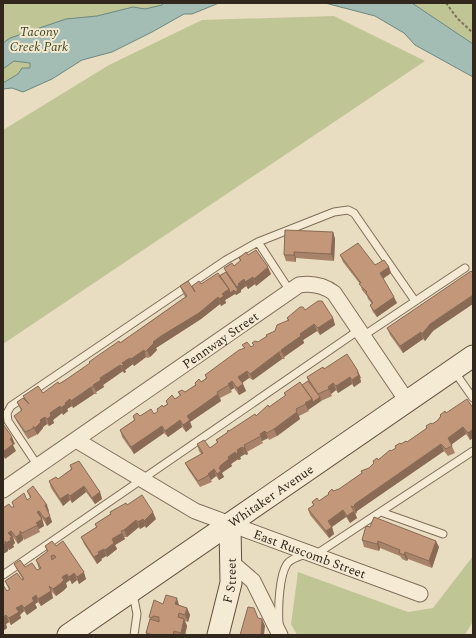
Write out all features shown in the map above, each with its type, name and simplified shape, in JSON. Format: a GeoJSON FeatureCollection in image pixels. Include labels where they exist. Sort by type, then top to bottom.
{"type":"FeatureCollection","features":[{"type":"Feature","properties":{"kind":"main road","name":"Whitaker Avenue"},"geometry":{"type":"LineString","coordinates":[[68,635],[230,525],[473,356]]}},
{"type":"Feature","properties":{"kind":"main road","name":"F Street"},"geometry":{"type":"LineString","coordinates":[[218,635],[232,583],[230,525]]}},
{"type":"Feature","properties":{"kind":"street","name":"Pennway Street"},"geometry":{"type":"LineString","coordinates":[[3,490],[299,285],[306,284],[326,288],[334,293],[407,401]]}},
{"type":"Feature","properties":{"kind":"street","name":"East Ruscomb Street"},"geometry":{"type":"LineString","coordinates":[[76,440],[195,511],[420,594]]}},
{"type":"Feature","properties":{"kind":"street"},"geometry":{"type":"LineString","coordinates":[[231,562],[253,580],[280,635]]}},
{"type":"Feature","properties":{"kind":"lane"},"geometry":{"type":"LineString","coordinates":[[38,466],[8,421],[7,413],[11,406],[226,260],[258,242],[334,212],[348,210],[354,214],[414,301]]}},
{"type":"Feature","properties":{"kind":"lane"},"geometry":{"type":"LineString","coordinates":[[258,242],[290,291]]}},
{"type":"Feature","properties":{"kind":"lane"},"geometry":{"type":"LineString","coordinates":[[3,575],[141,479],[361,333],[465,268]]}},
{"type":"Feature","properties":{"kind":"lane"},"geometry":{"type":"LineString","coordinates":[[453,370],[473,398]]}},
{"type":"Feature","properties":{"kind":"lane"},"geometry":{"type":"LineString","coordinates":[[280,635],[278,610],[281,583],[287,564],[299,556],[313,554],[381,512],[473,451]]}},
{"type":"Feature","properties":{"kind":"lane"},"geometry":{"type":"LineString","coordinates":[[381,512],[444,534]]}},
{"type":"Feature","properties":{"kind":"lane"},"geometry":{"type":"LineString","coordinates":[[132,591],[137,614],[134,635]]}},
{"type":"Feature","properties":{"kind":"path"},"geometry":{"type":"LineString","coordinates":[[446,3],[457,18],[473,33]]}},
{"type":"Feature","properties":{"kind":"green space","name":"Tacony Creek Park"},"geometry":{"type":"Polygon","coordinates":[[[3,3],[207,3],[76,56],[44,77],[3,85],[3,3]]]}},
{"type":"Feature","properties":{"kind":"green space"},"geometry":{"type":"Polygon","coordinates":[[[381,3],[473,3],[473,57],[381,3]]]}},
{"type":"Feature","properties":{"kind":"green space"},"geometry":{"type":"Polygon","coordinates":[[[334,16],[425,61],[3,344],[3,130],[109,65],[202,20],[334,16]]]}},
{"type":"Feature","properties":{"kind":"green space"},"geometry":{"type":"Polygon","coordinates":[[[473,556],[473,621],[465,635],[297,635],[291,624],[298,572],[408,612],[433,608],[473,556]]]}},
{"type":"Feature","properties":{"kind":"water","name":"Tacony Creek Park"},"geometry":{"type":"Polygon","coordinates":[[[164,3],[219,3],[192,14],[184,14],[112,52],[82,60],[52,79],[23,92],[12,88],[3,89],[3,83],[18,74],[22,68],[30,68],[30,63],[14,61],[3,69],[3,43],[10,38],[66,19],[97,16],[133,7],[145,9],[162,5],[164,3]]]}},
{"type":"Feature","properties":{"kind":"water"},"geometry":{"type":"Polygon","coordinates":[[[325,3],[412,3],[473,44],[473,77],[415,45],[404,33],[375,16],[325,3]]]}},
{"type":"Feature","properties":{"kind":"building"},"geometry":{"type":"Polygon","coordinates":[[[285,230],[333,232],[331,254],[294,252],[294,255],[284,255],[285,230]]]}},
{"type":"Feature","properties":{"kind":"building"},"geometry":{"type":"Polygon","coordinates":[[[358,243],[375,265],[384,260],[389,267],[380,273],[394,297],[374,311],[370,305],[373,303],[366,293],[367,292],[359,284],[361,283],[340,255],[358,243]]]}},
{"type":"Feature","properties":{"kind":"building"},"geometry":{"type":"Polygon","coordinates":[[[256,250],[268,267],[254,279],[253,277],[245,282],[244,279],[238,284],[239,285],[237,287],[224,268],[232,263],[234,266],[241,260],[239,258],[246,252],[248,255],[256,250]]]}},
{"type":"Feature","properties":{"kind":"building"},"geometry":{"type":"Polygon","coordinates":[[[471,271],[473,273],[473,295],[430,324],[422,334],[421,332],[400,346],[387,328],[471,271]]]}},
{"type":"Feature","properties":{"kind":"building"},"geometry":{"type":"Polygon","coordinates":[[[226,272],[238,290],[235,292],[234,290],[230,293],[229,289],[219,276],[226,272]]]}},
{"type":"Feature","properties":{"kind":"building"},"geometry":{"type":"Polygon","coordinates":[[[218,273],[229,289],[222,294],[224,296],[219,299],[218,297],[199,313],[153,342],[154,343],[145,352],[144,350],[122,363],[124,365],[120,365],[100,378],[101,380],[93,385],[94,387],[91,387],[71,401],[70,399],[61,408],[60,406],[50,413],[51,416],[47,419],[45,417],[40,420],[41,422],[36,427],[25,432],[14,416],[22,410],[17,402],[23,398],[29,404],[23,396],[38,386],[43,393],[58,382],[59,384],[67,379],[119,341],[120,343],[187,296],[180,286],[188,281],[195,292],[192,286],[199,281],[201,284],[218,273]]]}},
{"type":"Feature","properties":{"kind":"building"},"geometry":{"type":"Polygon","coordinates":[[[318,301],[322,301],[333,318],[318,328],[314,324],[300,334],[301,336],[281,350],[282,352],[279,352],[250,374],[247,371],[238,377],[243,384],[237,388],[232,381],[228,384],[229,385],[217,392],[218,394],[187,416],[190,420],[183,425],[180,420],[165,431],[162,426],[131,447],[120,430],[135,420],[133,416],[137,413],[140,416],[151,409],[154,414],[162,405],[163,407],[168,404],[166,401],[172,395],[175,399],[181,395],[178,392],[182,390],[185,392],[196,385],[195,383],[199,379],[201,382],[207,378],[205,375],[239,350],[245,348],[242,345],[247,342],[251,347],[254,345],[252,343],[255,341],[258,342],[267,336],[266,335],[275,331],[277,325],[289,320],[287,318],[300,307],[303,307],[305,310],[318,301]]]}},
{"type":"Feature","properties":{"kind":"building"},"geometry":{"type":"Polygon","coordinates":[[[347,354],[359,375],[352,380],[350,377],[336,386],[333,383],[328,387],[329,389],[318,394],[307,377],[323,367],[324,369],[347,354]]]}},
{"type":"Feature","properties":{"kind":"building"},"geometry":{"type":"Polygon","coordinates":[[[308,381],[320,397],[313,402],[302,385],[308,381]]]}},
{"type":"Feature","properties":{"kind":"building"},"geometry":{"type":"Polygon","coordinates":[[[300,382],[312,399],[296,409],[297,412],[274,429],[267,433],[265,431],[260,434],[261,436],[244,445],[245,447],[237,450],[238,452],[236,454],[235,452],[228,457],[229,459],[221,465],[219,468],[221,471],[217,474],[214,469],[208,474],[209,475],[198,481],[185,463],[203,453],[197,444],[204,440],[210,448],[218,442],[216,440],[227,433],[228,430],[229,431],[255,414],[256,416],[268,405],[269,407],[286,395],[284,393],[300,382]]]}},
{"type":"Feature","properties":{"kind":"building"},"geometry":{"type":"Polygon","coordinates":[[[467,399],[473,408],[473,429],[468,433],[463,427],[448,438],[452,446],[446,449],[441,444],[355,504],[354,507],[351,506],[354,511],[347,516],[343,510],[328,521],[332,527],[326,531],[308,509],[314,505],[312,502],[317,498],[319,501],[329,494],[328,493],[332,489],[333,491],[339,489],[362,473],[361,471],[369,468],[374,463],[373,461],[377,458],[378,460],[390,450],[391,451],[396,448],[395,446],[400,443],[407,442],[427,428],[426,426],[437,421],[441,416],[440,415],[445,411],[446,413],[467,399]]]}},
{"type":"Feature","properties":{"kind":"building"},"geometry":{"type":"Polygon","coordinates":[[[3,424],[12,437],[10,439],[13,444],[3,452],[3,424]]]}},
{"type":"Feature","properties":{"kind":"building"},"geometry":{"type":"Polygon","coordinates":[[[79,461],[100,492],[92,498],[84,486],[70,496],[68,494],[60,499],[49,481],[56,477],[58,479],[72,469],[70,465],[79,461]]]}},
{"type":"Feature","properties":{"kind":"building"},"geometry":{"type":"Polygon","coordinates":[[[33,486],[47,505],[45,505],[50,516],[45,519],[39,511],[37,512],[42,519],[36,523],[38,525],[22,533],[20,531],[20,534],[16,537],[11,531],[8,533],[12,537],[10,538],[11,540],[6,543],[5,541],[3,546],[3,508],[9,504],[11,507],[14,507],[12,502],[24,493],[27,500],[30,498],[31,497],[27,491],[33,486]]]}},
{"type":"Feature","properties":{"kind":"building"},"geometry":{"type":"Polygon","coordinates":[[[142,495],[153,512],[144,521],[143,519],[138,522],[136,520],[121,531],[122,533],[112,539],[114,543],[105,550],[104,549],[98,552],[99,554],[94,557],[81,537],[97,527],[95,524],[111,514],[110,512],[126,503],[127,505],[142,495]]]}},
{"type":"Feature","properties":{"kind":"building"},"geometry":{"type":"Polygon","coordinates":[[[374,517],[436,541],[429,561],[405,552],[404,555],[399,553],[400,550],[378,541],[377,544],[362,540],[366,526],[370,527],[374,517]]]}},
{"type":"Feature","properties":{"kind":"building"},"geometry":{"type":"Polygon","coordinates":[[[52,541],[56,546],[63,541],[84,572],[77,577],[74,573],[69,577],[67,574],[62,577],[64,580],[53,589],[49,586],[51,591],[38,599],[36,595],[32,598],[34,601],[24,608],[22,605],[16,608],[19,612],[9,618],[6,615],[3,617],[3,585],[7,591],[10,589],[5,581],[17,573],[22,580],[24,579],[14,564],[20,560],[25,567],[32,563],[37,570],[41,568],[36,560],[48,551],[45,546],[52,541]],[[54,555],[51,556],[52,560],[56,557],[54,555]]]}},
{"type":"Feature","properties":{"kind":"building"},"geometry":{"type":"Polygon","coordinates":[[[166,595],[177,598],[175,604],[187,608],[185,615],[179,613],[178,617],[184,619],[181,633],[174,631],[173,635],[153,635],[146,633],[150,619],[159,622],[159,617],[149,617],[154,600],[163,604],[166,595]]]}},
{"type":"Feature","properties":{"kind":"building"},"geometry":{"type":"Polygon","coordinates":[[[248,607],[254,608],[258,618],[262,619],[261,635],[240,635],[248,607]]]}}]}
